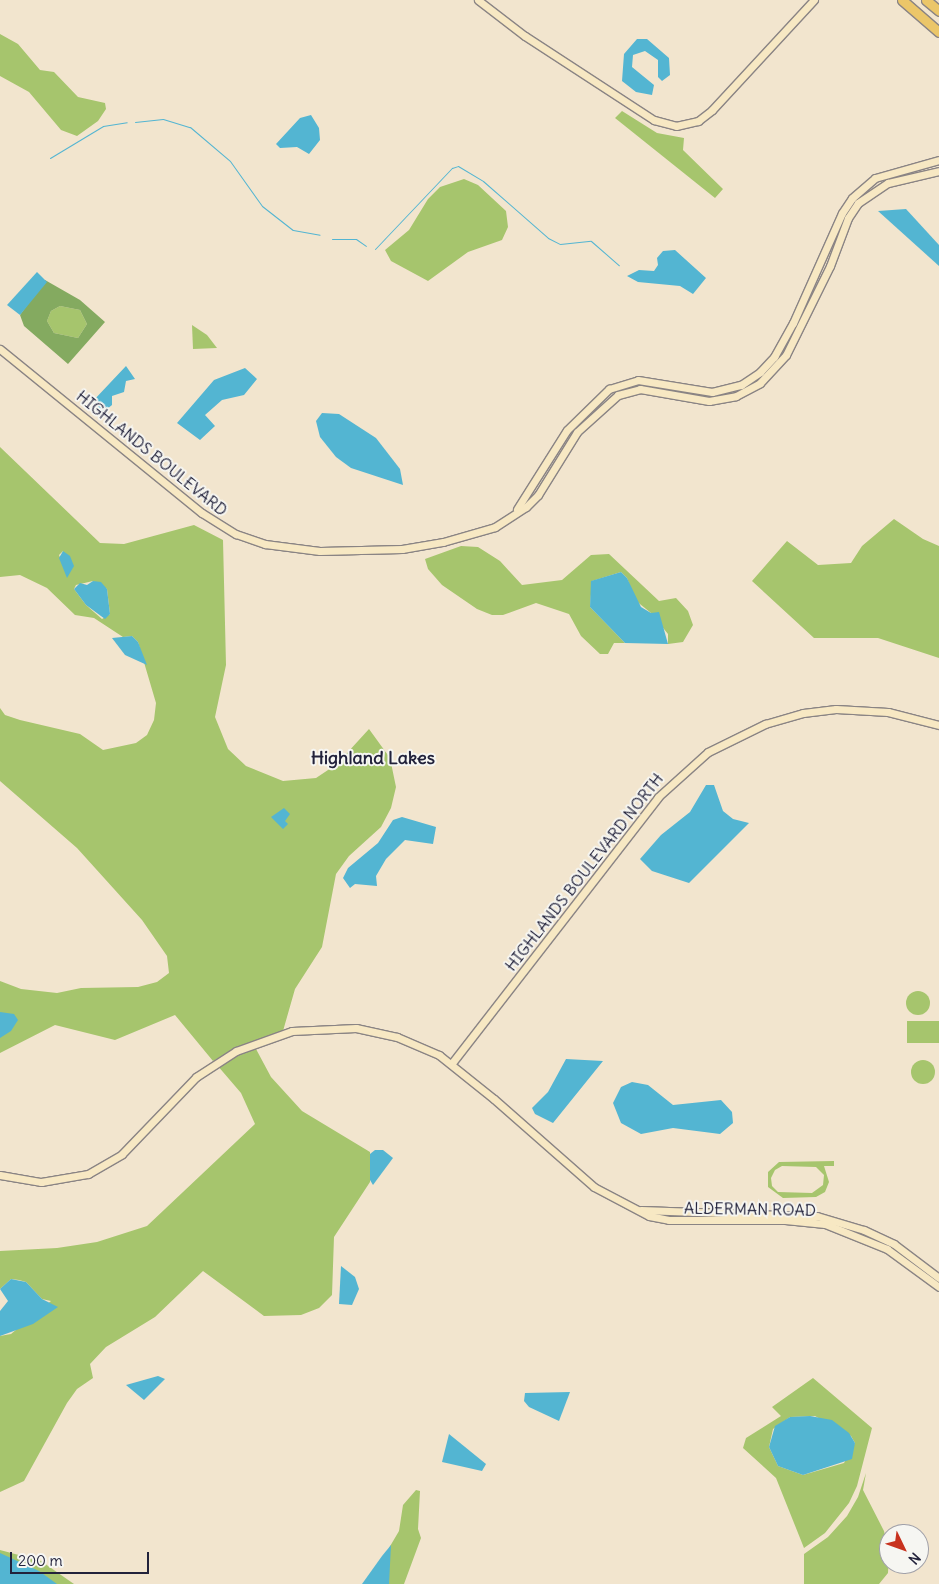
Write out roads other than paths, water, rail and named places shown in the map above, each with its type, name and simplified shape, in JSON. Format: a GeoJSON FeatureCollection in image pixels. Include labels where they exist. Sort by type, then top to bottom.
{"type":"FeatureCollection","features":[{"type":"Feature","properties":{"kind":"highway"},"geometry":{"type":"LineString","coordinates":[[902,0],[939,32]]}},
{"type":"Feature","properties":{"kind":"highway"},"geometry":{"type":"LineString","coordinates":[[926,0],[939,11]]}},
{"type":"Feature","properties":{"kind":"street"},"geometry":{"type":"LineString","coordinates":[[478,0],[654,120],[667,125],[690,125],[712,110],[814,0]]}},
{"type":"Feature","properties":{"kind":"street","name":"HIGHLANDS BOULEVARD"},"geometry":{"type":"LineString","coordinates":[[507,520],[532,490],[566,430],[609,390],[638,380],[712,392],[741,385],[760,372],[774,357],[793,323],[837,223],[852,198],[875,178],[939,160]]}},
{"type":"Feature","properties":{"kind":"street","name":"HIGHLANDS BOULEVARD"},"geometry":{"type":"LineString","coordinates":[[0,349],[209,518],[230,531],[265,544],[320,551],[402,549],[480,532],[507,520],[538,495],[573,437],[618,395],[640,389],[691,400],[718,400],[745,392],[768,377],[786,354],[830,266],[848,218],[858,203],[888,183],[939,170]]}},
{"type":"Feature","properties":{"kind":"street","name":"HIGHLANDS BOULEVARD NORTH"},"geometry":{"type":"LineString","coordinates":[[452,1064],[658,797],[708,752],[765,724],[803,713],[836,709],[888,712],[939,725]]}},
{"type":"Feature","properties":{"kind":"street"},"geometry":{"type":"LineString","coordinates":[[0,1175],[23,1181],[50,1182],[97,1170],[126,1151],[208,1068],[251,1043],[292,1031],[336,1026],[371,1030],[409,1041],[452,1064]]}},
{"type":"Feature","properties":{"kind":"street","name":"ALDERMAN ROAD"},"geometry":{"type":"LineString","coordinates":[[452,1064],[594,1187],[635,1210],[670,1220],[785,1220],[825,1224],[887,1248],[939,1287]]}},
{"type":"Feature","properties":{"kind":"street","name":"ALDERMAN ROAD"},"geometry":{"type":"LineString","coordinates":[[635,1210],[817,1216],[864,1230],[894,1244],[939,1278]]}},
{"type":"Feature","properties":{"kind":"water"},"geometry":{"type":"Polygon","coordinates":[[[637,39],[647,39],[669,58],[670,75],[662,81],[658,77],[658,60],[645,51],[633,55],[632,67],[654,85],[652,95],[636,92],[622,81],[624,54],[637,39]]]}},
{"type":"Feature","properties":{"kind":"water"},"geometry":{"type":"Polygon","coordinates":[[[311,115],[319,128],[320,140],[309,154],[297,147],[280,148],[276,144],[300,118],[311,115]]]}},
{"type":"Feature","properties":{"kind":"water"},"geometry":{"type":"Polygon","coordinates":[[[906,209],[939,245],[939,266],[878,211],[906,209]]]}},
{"type":"Feature","properties":{"kind":"water"},"geometry":{"type":"Polygon","coordinates":[[[675,250],[706,278],[693,294],[680,286],[638,282],[627,276],[639,270],[654,271],[658,265],[657,258],[663,251],[675,250]]]}},
{"type":"Feature","properties":{"kind":"water"},"geometry":{"type":"Polygon","coordinates":[[[37,272],[47,282],[20,315],[7,305],[37,272]]]}},
{"type":"Feature","properties":{"kind":"water"},"geometry":{"type":"Polygon","coordinates":[[[126,366],[135,379],[126,381],[124,392],[112,396],[112,405],[102,413],[94,406],[93,401],[126,366]]]}},
{"type":"Feature","properties":{"kind":"water"},"geometry":{"type":"Polygon","coordinates":[[[245,368],[257,379],[244,395],[222,400],[205,415],[215,426],[200,440],[177,423],[214,380],[245,368]]]}},
{"type":"Feature","properties":{"kind":"water"},"geometry":{"type":"Polygon","coordinates":[[[322,413],[339,414],[376,438],[400,469],[403,485],[351,468],[336,457],[320,437],[316,421],[322,413]]]}},
{"type":"Feature","properties":{"kind":"water"},"geometry":{"type":"Polygon","coordinates":[[[63,551],[70,556],[74,566],[67,578],[59,558],[63,551]]]}},
{"type":"Feature","properties":{"kind":"water"},"geometry":{"type":"Polygon","coordinates":[[[621,572],[627,578],[641,607],[651,613],[659,612],[668,644],[625,643],[590,607],[591,581],[621,572]]]}},
{"type":"Feature","properties":{"kind":"water"},"geometry":{"type":"Polygon","coordinates":[[[93,581],[101,582],[107,589],[110,614],[105,619],[86,605],[74,589],[80,583],[87,585],[93,581]]]}},
{"type":"Feature","properties":{"kind":"water"},"geometry":{"type":"Polygon","coordinates":[[[132,636],[138,642],[147,665],[125,655],[112,638],[132,636]]]}},
{"type":"Feature","properties":{"kind":"water"},"geometry":{"type":"Polygon","coordinates":[[[706,785],[714,785],[723,811],[733,819],[749,823],[689,883],[652,871],[640,859],[661,835],[690,812],[706,785]]]}},
{"type":"Feature","properties":{"kind":"water"},"geometry":{"type":"Polygon","coordinates":[[[284,808],[290,814],[285,821],[288,824],[283,829],[271,817],[284,808]]]}},
{"type":"Feature","properties":{"kind":"water"},"geometry":{"type":"Polygon","coordinates":[[[402,817],[436,827],[433,844],[405,840],[386,859],[376,876],[377,886],[355,884],[350,888],[343,878],[348,868],[378,843],[393,820],[402,817]]]}},
{"type":"Feature","properties":{"kind":"water"},"geometry":{"type":"Polygon","coordinates":[[[0,1012],[14,1014],[18,1020],[11,1031],[0,1038],[0,1012]]]}},
{"type":"Feature","properties":{"kind":"water"},"geometry":{"type":"Polygon","coordinates":[[[566,1059],[603,1061],[553,1123],[535,1114],[532,1108],[548,1092],[566,1059]]]}},
{"type":"Feature","properties":{"kind":"water"},"geometry":{"type":"Polygon","coordinates":[[[632,1082],[648,1085],[673,1105],[721,1100],[732,1112],[733,1123],[720,1134],[673,1128],[641,1134],[621,1123],[613,1103],[621,1087],[632,1082]]]}},
{"type":"Feature","properties":{"kind":"water"},"geometry":{"type":"Polygon","coordinates":[[[375,1150],[383,1150],[393,1158],[373,1185],[370,1180],[370,1154],[375,1150]]]}},
{"type":"Feature","properties":{"kind":"water"},"geometry":{"type":"Polygon","coordinates":[[[341,1266],[355,1277],[359,1289],[352,1305],[339,1304],[341,1266]]]}},
{"type":"Feature","properties":{"kind":"water"},"geometry":{"type":"Polygon","coordinates":[[[11,1279],[26,1282],[42,1299],[58,1307],[33,1324],[0,1336],[0,1311],[8,1301],[0,1289],[11,1279]]]}},
{"type":"Feature","properties":{"kind":"water"},"geometry":{"type":"Polygon","coordinates":[[[158,1376],[165,1379],[144,1400],[126,1385],[158,1376]]]}},
{"type":"Feature","properties":{"kind":"water"},"geometry":{"type":"Polygon","coordinates":[[[570,1392],[559,1421],[529,1407],[524,1401],[525,1393],[570,1392]]]}},
{"type":"Feature","properties":{"kind":"water"},"geometry":{"type":"Polygon","coordinates":[[[810,1416],[832,1420],[849,1433],[855,1443],[852,1459],[803,1475],[778,1466],[769,1447],[775,1426],[790,1417],[810,1416]]]}},
{"type":"Feature","properties":{"kind":"water"},"geometry":{"type":"Polygon","coordinates":[[[449,1434],[486,1464],[482,1471],[442,1462],[449,1434]]]}},
{"type":"Feature","properties":{"kind":"water"},"geometry":{"type":"Polygon","coordinates":[[[391,1545],[389,1584],[362,1584],[382,1556],[391,1545]]]}},
{"type":"Feature","properties":{"kind":"water"},"geometry":{"type":"Polygon","coordinates":[[[0,1553],[39,1571],[57,1584],[0,1584],[0,1553]]]}},
{"type":"Feature","properties":{"kind":"waterway"},"geometry":{"type":"LineString","coordinates":[[135,122],[163,119],[190,127],[230,161],[262,206],[293,230],[320,235]]}},
{"type":"Feature","properties":{"kind":"waterway"},"geometry":{"type":"LineString","coordinates":[[50,158],[103,126],[127,122]]}},
{"type":"Feature","properties":{"kind":"waterway"},"geometry":{"type":"LineString","coordinates":[[375,249],[452,168],[458,166],[483,181],[548,238],[560,244],[591,241],[619,265]]}},
{"type":"Feature","properties":{"kind":"waterway"},"geometry":{"type":"LineString","coordinates":[[332,239],[356,239],[366,246]]}},
{"type":"Feature","properties":{"kind":"district","name":"Highland Lakes"},"geometry":{"type":"Point","coordinates":[373,758]}}]}
